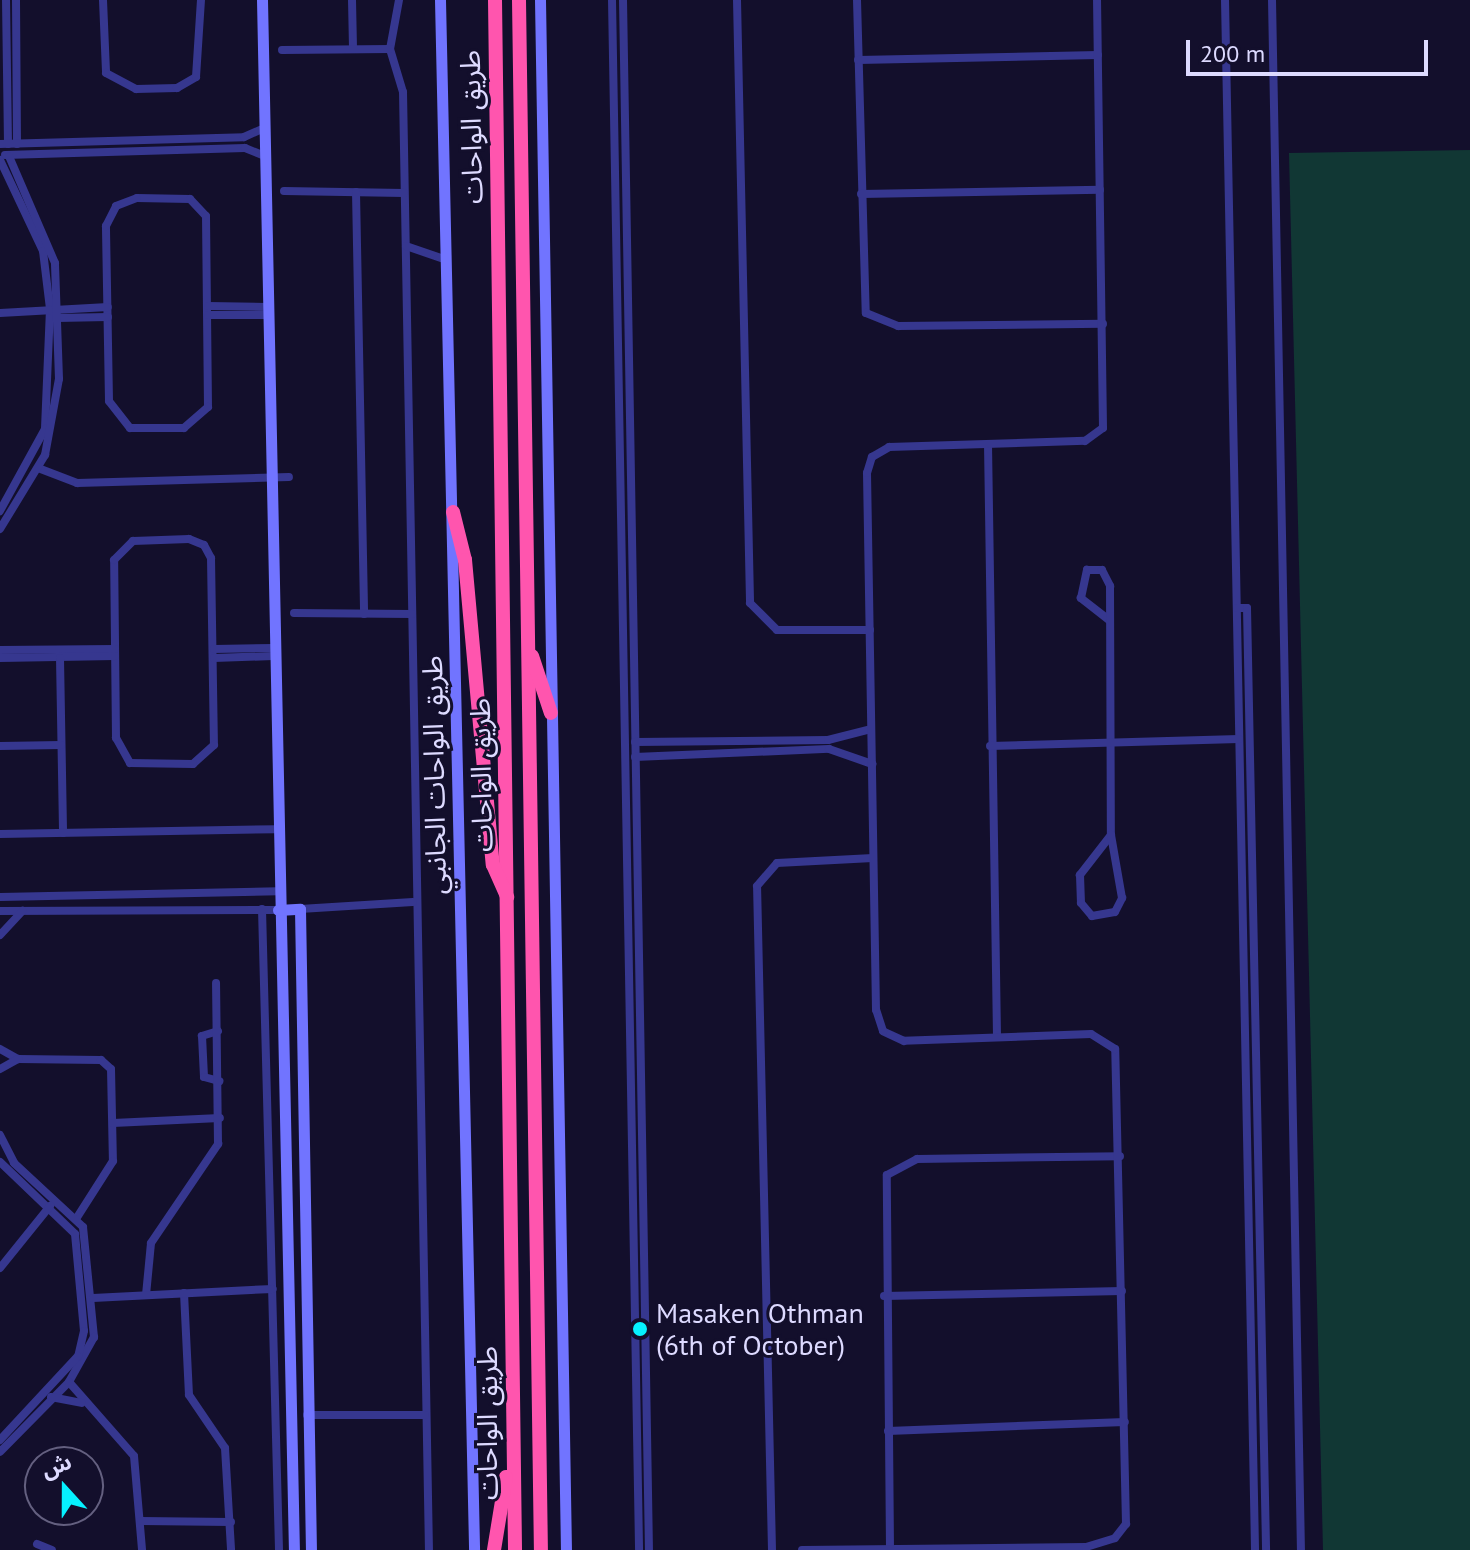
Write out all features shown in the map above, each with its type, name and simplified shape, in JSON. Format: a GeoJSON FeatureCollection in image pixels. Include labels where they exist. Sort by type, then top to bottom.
{"type":"FeatureCollection","features":[{"type":"Feature","properties":{"kind":"highway","name":"طريق الواحات"},"geometry":{"type":"LineString","coordinates":[[495,0],[509,900],[511,1445],[515,1550]]}},
{"type":"Feature","properties":{"kind":"highway","name":"طريق الواحات"},"geometry":{"type":"LineString","coordinates":[[519,0],[541,1550]]}},
{"type":"Feature","properties":{"kind":"highway"},"geometry":{"type":"LineString","coordinates":[[453,512],[465,560],[493,865],[509,900]]}},
{"type":"Feature","properties":{"kind":"highway"},"geometry":{"type":"LineString","coordinates":[[527,641],[551,713]]}},
{"type":"Feature","properties":{"kind":"highway"},"geometry":{"type":"LineString","coordinates":[[512,1206],[523,1211],[537,1204]]}},
{"type":"Feature","properties":{"kind":"highway"},"geometry":{"type":"LineString","coordinates":[[494,1550],[511,1445]]}},
{"type":"Feature","properties":{"kind":"street"},"geometry":{"type":"LineString","coordinates":[[6,0],[8,144]]}},
{"type":"Feature","properties":{"kind":"street"},"geometry":{"type":"LineString","coordinates":[[8,144],[16,0]]}},
{"type":"Feature","properties":{"kind":"street"},"geometry":{"type":"LineString","coordinates":[[103,0],[106,73],[136,89],[177,88],[196,77],[201,0]]}},
{"type":"Feature","properties":{"kind":"street"},"geometry":{"type":"LineString","coordinates":[[262,0],[276,829],[294,1550]]}},
{"type":"Feature","properties":{"kind":"street"},"geometry":{"type":"LineString","coordinates":[[352,0],[353,49]]}},
{"type":"Feature","properties":{"kind":"street"},"geometry":{"type":"LineString","coordinates":[[399,0],[390,49],[403,92],[412,614],[413,902],[429,1550]]}},
{"type":"Feature","properties":{"kind":"street","name":"طريق الواحات الجانبي"},"geometry":{"type":"LineString","coordinates":[[440,0],[474,1550]]}},
{"type":"Feature","properties":{"kind":"street"},"geometry":{"type":"LineString","coordinates":[[540,0],[566,1550]]}},
{"type":"Feature","properties":{"kind":"street"},"geometry":{"type":"LineString","coordinates":[[612,0],[639,1550]]}},
{"type":"Feature","properties":{"kind":"street"},"geometry":{"type":"LineString","coordinates":[[623,0],[649,1550]]}},
{"type":"Feature","properties":{"kind":"street"},"geometry":{"type":"LineString","coordinates":[[737,0],[750,603],[777,630],[870,630]]}},
{"type":"Feature","properties":{"kind":"street"},"geometry":{"type":"LineString","coordinates":[[857,0],[862,299],[880,324],[1103,324]]}},
{"type":"Feature","properties":{"kind":"street"},"geometry":{"type":"LineString","coordinates":[[802,1550],[1108,1542],[1127,1515],[1119,1063],[1106,1040],[1091,1034],[904,1041],[880,1026],[873,858],[870,630],[872,457],[900,445],[1085,441],[1100,432],[1103,324],[1097,0]]}},
{"type":"Feature","properties":{"kind":"street"},"geometry":{"type":"LineString","coordinates":[[1225,0],[1228,184],[1253,919],[1258,1481],[1255,1550]]}},
{"type":"Feature","properties":{"kind":"street"},"geometry":{"type":"LineString","coordinates":[[1272,0],[1301,1550]]}},
{"type":"Feature","properties":{"kind":"street"},"geometry":{"type":"LineString","coordinates":[[282,50],[390,49]]}},
{"type":"Feature","properties":{"kind":"street"},"geometry":{"type":"LineString","coordinates":[[858,60],[1098,55]]}},
{"type":"Feature","properties":{"kind":"street"},"geometry":{"type":"LineString","coordinates":[[8,144],[244,137],[264,128]]}},
{"type":"Feature","properties":{"kind":"street"},"geometry":{"type":"LineString","coordinates":[[52,143],[52,154]]}},
{"type":"Feature","properties":{"kind":"street"},"geometry":{"type":"LineString","coordinates":[[4,508],[38,468],[56,414],[52,249],[3,157],[245,148],[265,156]]}},
{"type":"Feature","properties":{"kind":"street"},"geometry":{"type":"LineString","coordinates":[[1228,184],[1239,185]]}},
{"type":"Feature","properties":{"kind":"street"},"geometry":{"type":"LineString","coordinates":[[861,194],[1100,190]]}},
{"type":"Feature","properties":{"kind":"street"},"geometry":{"type":"LineString","coordinates":[[284,191],[404,193]]}},
{"type":"Feature","properties":{"kind":"street"},"geometry":{"type":"LineString","coordinates":[[356,192],[364,614]]}},
{"type":"Feature","properties":{"kind":"street"},"geometry":{"type":"LineString","coordinates":[[128,199],[190,199],[203,209],[208,311],[205,413],[184,428],[141,430],[120,423],[111,408],[108,218],[128,199]]}},
{"type":"Feature","properties":{"kind":"street"},"geometry":{"type":"LineString","coordinates":[[406,246],[447,260]]}},
{"type":"Feature","properties":{"kind":"street"},"geometry":{"type":"LineString","coordinates":[[615,252],[627,252]]}},
{"type":"Feature","properties":{"kind":"street"},"geometry":{"type":"LineString","coordinates":[[208,311],[267,311]]}},
{"type":"Feature","properties":{"kind":"street"},"geometry":{"type":"LineString","coordinates":[[0,313],[108,312]]}},
{"type":"Feature","properties":{"kind":"street"},"geometry":{"type":"LineString","coordinates":[[0,529],[4,508],[45,429],[55,314]]}},
{"type":"Feature","properties":{"kind":"street"},"geometry":{"type":"LineString","coordinates":[[988,444],[990,746],[997,1037]]}},
{"type":"Feature","properties":{"kind":"street"},"geometry":{"type":"LineString","coordinates":[[38,468],[77,483],[289,477]]}},
{"type":"Feature","properties":{"kind":"street"},"geometry":{"type":"LineString","coordinates":[[189,539],[204,545],[211,558],[214,654],[210,754],[193,764],[139,765],[118,751],[115,652],[117,551],[133,541],[189,539]]}},
{"type":"Feature","properties":{"kind":"street"},"geometry":{"type":"LineString","coordinates":[[1109,620],[1081,598],[1087,570],[1109,579],[1111,835],[1122,898],[1115,912],[1092,916],[1081,903],[1080,875],[1111,835]]}},
{"type":"Feature","properties":{"kind":"street"},"geometry":{"type":"LineString","coordinates":[[1242,608],[1239,739],[1242,919],[1258,1481],[1266,1550]]}},
{"type":"Feature","properties":{"kind":"street"},"geometry":{"type":"LineString","coordinates":[[294,613],[412,614]]}},
{"type":"Feature","properties":{"kind":"street"},"geometry":{"type":"LineString","coordinates":[[5,654],[115,652]]}},
{"type":"Feature","properties":{"kind":"street"},"geometry":{"type":"LineString","coordinates":[[5,654],[60,658],[115,652]]}},
{"type":"Feature","properties":{"kind":"street"},"geometry":{"type":"LineString","coordinates":[[214,654],[273,652]]}},
{"type":"Feature","properties":{"kind":"street"},"geometry":{"type":"LineString","coordinates":[[60,658],[63,833]]}},
{"type":"Feature","properties":{"kind":"street"},"geometry":{"type":"LineString","coordinates":[[635,742],[828,740],[871,729]]}},
{"type":"Feature","properties":{"kind":"street"},"geometry":{"type":"LineString","coordinates":[[990,746],[1239,739]]}},
{"type":"Feature","properties":{"kind":"street"},"geometry":{"type":"LineString","coordinates":[[0,746],[61,745]]}},
{"type":"Feature","properties":{"kind":"street"},"geometry":{"type":"LineString","coordinates":[[635,757],[829,749],[872,764]]}},
{"type":"Feature","properties":{"kind":"street"},"geometry":{"type":"LineString","coordinates":[[0,834],[276,829]]}},
{"type":"Feature","properties":{"kind":"street"},"geometry":{"type":"LineString","coordinates":[[772,1550],[757,886],[768,868],[785,861],[873,858]]}},
{"type":"Feature","properties":{"kind":"street"},"geometry":{"type":"LineString","coordinates":[[0,897],[278,891]]}},
{"type":"Feature","properties":{"kind":"street"},"geometry":{"type":"LineString","coordinates":[[0,911],[278,910],[413,902]]}},
{"type":"Feature","properties":{"kind":"street"},"geometry":{"type":"LineString","coordinates":[[262,909],[279,1550]]}},
{"type":"Feature","properties":{"kind":"street"},"geometry":{"type":"LineString","coordinates":[[300,909],[311,1550]]}},
{"type":"Feature","properties":{"kind":"street"},"geometry":{"type":"LineString","coordinates":[[0,935],[22,911]]}},
{"type":"Feature","properties":{"kind":"street"},"geometry":{"type":"LineString","coordinates":[[627,916],[638,915]]}},
{"type":"Feature","properties":{"kind":"street"},"geometry":{"type":"LineString","coordinates":[[1242,919],[1253,919]]}},
{"type":"Feature","properties":{"kind":"street"},"geometry":{"type":"LineString","coordinates":[[146,1295],[151,1243],[208,1168],[220,1118],[216,983]]}},
{"type":"Feature","properties":{"kind":"street"},"geometry":{"type":"LineString","coordinates":[[218,1031],[202,1036],[204,1077],[219,1081]]}},
{"type":"Feature","properties":{"kind":"street"},"geometry":{"type":"LineString","coordinates":[[0,1049],[18,1059],[105,1062],[113,1123],[113,1161],[86,1194],[74,1222],[82,1253],[84,1340],[46,1391],[0,1440]]}},
{"type":"Feature","properties":{"kind":"street"},"geometry":{"type":"LineString","coordinates":[[0,1069],[18,1059]]}},
{"type":"Feature","properties":{"kind":"street"},"geometry":{"type":"LineString","coordinates":[[629,1088],[642,1089]]}},
{"type":"Feature","properties":{"kind":"street"},"geometry":{"type":"LineString","coordinates":[[113,1123],[220,1118]]}},
{"type":"Feature","properties":{"kind":"street"},"geometry":{"type":"LineString","coordinates":[[0,1135],[14,1163],[74,1222],[90,1247],[93,1298],[92,1344],[69,1382],[0,1452]]}},
{"type":"Feature","properties":{"kind":"street"},"geometry":{"type":"LineString","coordinates":[[890,1549],[882,1188],[902,1162],[1120,1156]]}},
{"type":"Feature","properties":{"kind":"street"},"geometry":{"type":"LineString","coordinates":[[0,1162],[50,1206],[62,1210]]}},
{"type":"Feature","properties":{"kind":"street"},"geometry":{"type":"LineString","coordinates":[[62,1210],[86,1194]]}},
{"type":"Feature","properties":{"kind":"street"},"geometry":{"type":"LineString","coordinates":[[0,1268],[50,1206]]}},
{"type":"Feature","properties":{"kind":"street"},"geometry":{"type":"LineString","coordinates":[[93,1298],[273,1289]]}},
{"type":"Feature","properties":{"kind":"street"},"geometry":{"type":"LineString","coordinates":[[884,1296],[1122,1291]]}},
{"type":"Feature","properties":{"kind":"street"},"geometry":{"type":"LineString","coordinates":[[184,1293],[189,1395],[225,1448],[231,1550]]}},
{"type":"Feature","properties":{"kind":"street"},"geometry":{"type":"LineString","coordinates":[[69,1382],[81,1403],[134,1456],[142,1550]]}},
{"type":"Feature","properties":{"kind":"street"},"geometry":{"type":"LineString","coordinates":[[46,1391],[53,1399],[81,1403]]}},
{"type":"Feature","properties":{"kind":"street"},"geometry":{"type":"LineString","coordinates":[[307,1415],[425,1415]]}},
{"type":"Feature","properties":{"kind":"street"},"geometry":{"type":"LineString","coordinates":[[888,1431],[1125,1422]]}},
{"type":"Feature","properties":{"kind":"street"},"geometry":{"type":"LineString","coordinates":[[277,1455],[291,1455]]}},
{"type":"Feature","properties":{"kind":"street"},"geometry":{"type":"LineString","coordinates":[[638,1489],[648,1489]]}},
{"type":"Feature","properties":{"kind":"street"},"geometry":{"type":"LineString","coordinates":[[141,1521],[231,1522]]}},
{"type":"Feature","properties":{"kind":"street"},"geometry":{"type":"LineString","coordinates":[[37,1544],[52,1550]]}},
{"type":"Feature","properties":{"kind":"green space"},"geometry":{"type":"Polygon","coordinates":[[[1470,150],[1470,1550],[1323,1550],[1289,153],[1470,150]]]}},
{"type":"Feature","properties":{"kind":"place","name":"Masaken Othman (6th of October)"},"geometry":{"type":"Point","coordinates":[640,1329]}}]}
